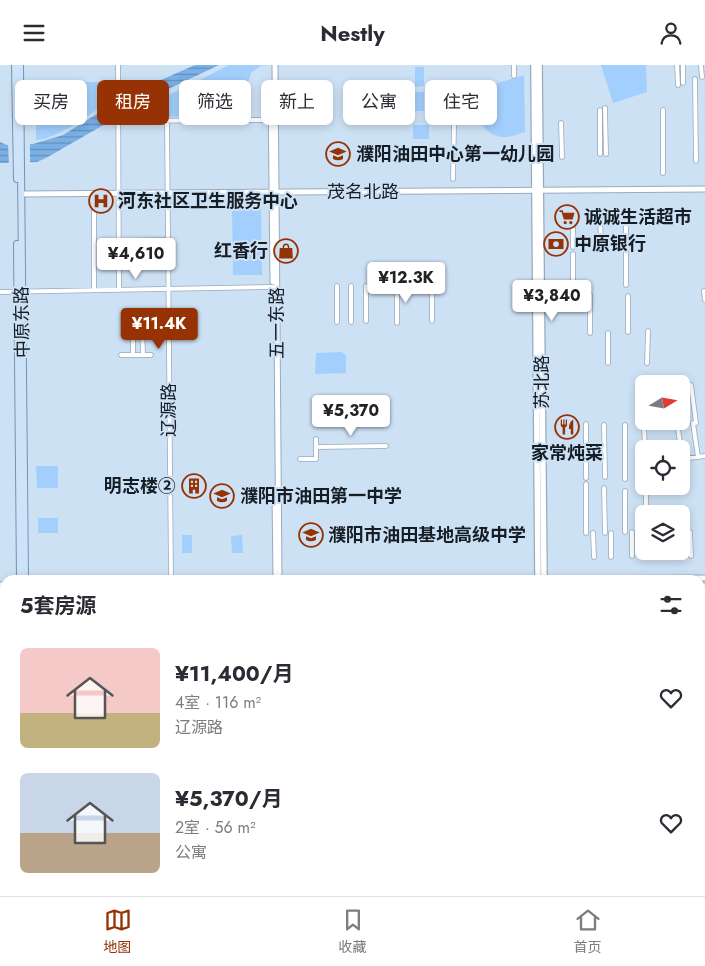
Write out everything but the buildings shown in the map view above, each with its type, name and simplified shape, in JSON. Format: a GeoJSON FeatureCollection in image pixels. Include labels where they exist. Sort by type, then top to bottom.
{"type":"FeatureCollection","features":[{"type":"Feature","properties":{"kind":"main road","name":"中原东路"},"geometry":{"type":"LineString","coordinates":[[15,65],[21,194],[20,292],[25,575]]}},
{"type":"Feature","properties":{"kind":"main road","name":"中原东路"},"geometry":{"type":"LineString","coordinates":[[18,142],[20,65]]}},
{"type":"Feature","properties":{"kind":"main road","name":"苏北路"},"geometry":{"type":"LineString","coordinates":[[534,65],[538,190]]}},
{"type":"Feature","properties":{"kind":"main road","name":"苏北路"},"geometry":{"type":"LineString","coordinates":[[539,65],[538,190],[542,575]]}},
{"type":"Feature","properties":{"kind":"main road","name":"中原东路"},"geometry":{"type":"LineString","coordinates":[[19,164],[20,575]]}},
{"type":"Feature","properties":{"kind":"street"},"geometry":{"type":"LineString","coordinates":[[118,65],[119,80]]}},
{"type":"Feature","properties":{"kind":"street","name":"五一东路"},"geometry":{"type":"LineString","coordinates":[[273,65],[273,80]]}},
{"type":"Feature","properties":{"kind":"street","name":"五一东路"},"geometry":{"type":"LineString","coordinates":[[273,65],[279,575]]}},
{"type":"Feature","properties":{"kind":"street"},"geometry":{"type":"LineString","coordinates":[[514,65],[514,76]]}},
{"type":"Feature","properties":{"kind":"street"},"geometry":{"type":"LineString","coordinates":[[677,65],[678,85]]}},
{"type":"Feature","properties":{"kind":"street"},"geometry":{"type":"LineString","coordinates":[[683,65],[683,83]]}},
{"type":"Feature","properties":{"kind":"street"},"geometry":{"type":"LineString","coordinates":[[701,65],[702,77]]}},
{"type":"Feature","properties":{"kind":"street"},"geometry":{"type":"LineString","coordinates":[[695,79],[696,161]]}},
{"type":"Feature","properties":{"kind":"street"},"geometry":{"type":"LineString","coordinates":[[600,110],[603,154],[605,109]]}},
{"type":"Feature","properties":{"kind":"street"},"geometry":{"type":"LineString","coordinates":[[663,110],[663,173]]}},
{"type":"Feature","properties":{"kind":"street"},"geometry":{"type":"LineString","coordinates":[[169,121],[261,120]]}},
{"type":"Feature","properties":{"kind":"street"},"geometry":{"type":"LineString","coordinates":[[562,123],[562,157]]}},
{"type":"Feature","properties":{"kind":"street"},"geometry":{"type":"LineString","coordinates":[[119,125],[119,290]]}},
{"type":"Feature","properties":{"kind":"street","name":"辽源路"},"geometry":{"type":"LineString","coordinates":[[167,125],[170,575]]}},
{"type":"Feature","properties":{"kind":"street","name":"五一东路"},"geometry":{"type":"LineString","coordinates":[[272,125],[276,575]]}},
{"type":"Feature","properties":{"kind":"street"},"geometry":{"type":"LineString","coordinates":[[453,179],[454,127]]}},
{"type":"Feature","properties":{"kind":"street","name":"茂名北路"},"geometry":{"type":"LineString","coordinates":[[21,194],[705,189]]}},
{"type":"Feature","properties":{"kind":"street"},"geometry":{"type":"LineString","coordinates":[[94,202],[94,290]]}},
{"type":"Feature","properties":{"kind":"street"},"geometry":{"type":"LineString","coordinates":[[600,216],[601,243]]}},
{"type":"Feature","properties":{"kind":"street"},"geometry":{"type":"LineString","coordinates":[[626,217],[626,285]]}},
{"type":"Feature","properties":{"kind":"street"},"geometry":{"type":"LineString","coordinates":[[573,247],[574,228]]}},
{"type":"Feature","properties":{"kind":"street"},"geometry":{"type":"LineString","coordinates":[[119,241],[168,240]]}},
{"type":"Feature","properties":{"kind":"street"},"geometry":{"type":"LineString","coordinates":[[573,254],[573,285]]}},
{"type":"Feature","properties":{"kind":"street"},"geometry":{"type":"LineString","coordinates":[[432,285],[432,321]]}},
{"type":"Feature","properties":{"kind":"street"},"geometry":{"type":"LineString","coordinates":[[337,286],[337,322]]}},
{"type":"Feature","properties":{"kind":"street"},"geometry":{"type":"LineString","coordinates":[[351,286],[351,321]]}},
{"type":"Feature","properties":{"kind":"street"},"geometry":{"type":"LineString","coordinates":[[366,286],[366,321]]}},
{"type":"Feature","properties":{"kind":"street"},"geometry":{"type":"LineString","coordinates":[[397,286],[397,323]]}},
{"type":"Feature","properties":{"kind":"street"},"geometry":{"type":"LineString","coordinates":[[0,292],[273,287]]}},
{"type":"Feature","properties":{"kind":"street"},"geometry":{"type":"LineString","coordinates":[[704,291],[705,299]]}},
{"type":"Feature","properties":{"kind":"street"},"geometry":{"type":"LineString","coordinates":[[590,295],[590,333]]}},
{"type":"Feature","properties":{"kind":"street"},"geometry":{"type":"LineString","coordinates":[[628,296],[628,332]]}},
{"type":"Feature","properties":{"kind":"street"},"geometry":{"type":"LineString","coordinates":[[134,322],[134,355]]}},
{"type":"Feature","properties":{"kind":"street"},"geometry":{"type":"LineString","coordinates":[[142,322],[142,355]]}},
{"type":"Feature","properties":{"kind":"street"},"geometry":{"type":"LineString","coordinates":[[647,363],[648,331]]}},
{"type":"Feature","properties":{"kind":"street"},"geometry":{"type":"LineString","coordinates":[[608,333],[608,363]]}},
{"type":"Feature","properties":{"kind":"street"},"geometry":{"type":"LineString","coordinates":[[120,355],[151,355]]}},
{"type":"Feature","properties":{"kind":"street"},"geometry":{"type":"LineString","coordinates":[[691,385],[698,457]]}},
{"type":"Feature","properties":{"kind":"street"},"geometry":{"type":"LineString","coordinates":[[586,424],[586,478]]}},
{"type":"Feature","properties":{"kind":"street"},"geometry":{"type":"LineString","coordinates":[[604,425],[605,477]]}},
{"type":"Feature","properties":{"kind":"street"},"geometry":{"type":"LineString","coordinates":[[624,425],[625,479]]}},
{"type":"Feature","properties":{"kind":"street"},"geometry":{"type":"LineString","coordinates":[[300,459],[316,459],[316,439]]}},
{"type":"Feature","properties":{"kind":"street"},"geometry":{"type":"LineString","coordinates":[[316,447],[386,446]]}},
{"type":"Feature","properties":{"kind":"street"},"geometry":{"type":"LineString","coordinates":[[690,458],[705,456]]}},
{"type":"Feature","properties":{"kind":"street"},"geometry":{"type":"LineString","coordinates":[[586,484],[586,533]]}},
{"type":"Feature","properties":{"kind":"street"},"geometry":{"type":"LineString","coordinates":[[604,487],[604,533]]}},
{"type":"Feature","properties":{"kind":"street"},"geometry":{"type":"LineString","coordinates":[[625,491],[625,532]]}},
{"type":"Feature","properties":{"kind":"street"},"geometry":{"type":"LineString","coordinates":[[632,532],[632,556]]}},
{"type":"Feature","properties":{"kind":"street"},"geometry":{"type":"LineString","coordinates":[[690,532],[691,556]]}},
{"type":"Feature","properties":{"kind":"street"},"geometry":{"type":"LineString","coordinates":[[594,533],[594,557]]}},
{"type":"Feature","properties":{"kind":"street"},"geometry":{"type":"LineString","coordinates":[[611,533],[612,557]]}},
{"type":"Feature","properties":{"kind":"shaded area"},"geometry":{"type":"Polygon","coordinates":[[[195,65],[219,65],[187,80],[179,80],[179,84],[169,89],[169,80],[161,80],[195,65]]]}},
{"type":"Feature","properties":{"kind":"shaded area"},"geometry":{"type":"Polygon","coordinates":[[[229,65],[262,65],[251,73],[249,80],[200,80],[229,65]]]}},
{"type":"Feature","properties":{"kind":"shaded area"},"geometry":{"type":"Polygon","coordinates":[[[601,65],[646,65],[647,92],[613,103],[601,65]]]}},
{"type":"Feature","properties":{"kind":"shaded area"},"geometry":{"type":"Polygon","coordinates":[[[415,67],[424,67],[424,86],[415,87],[415,67]]]}},
{"type":"Feature","properties":{"kind":"shaded area"},"geometry":{"type":"Polygon","coordinates":[[[524,75],[525,132],[502,137],[494,135],[483,125],[497,125],[497,83],[524,75]]]}},
{"type":"Feature","properties":{"kind":"shaded area"},"geometry":{"type":"Polygon","coordinates":[[[87,82],[97,82],[97,110],[87,117],[87,82]]]}},
{"type":"Feature","properties":{"kind":"shaded area"},"geometry":{"type":"Polygon","coordinates":[[[179,90],[179,116],[169,117],[169,95],[179,90]]]}},
{"type":"Feature","properties":{"kind":"shaded area"},"geometry":{"type":"Polygon","coordinates":[[[415,92],[424,92],[424,111],[415,111],[415,92]]]}},
{"type":"Feature","properties":{"kind":"shaded area"},"geometry":{"type":"Polygon","coordinates":[[[97,114],[97,125],[104,125],[37,162],[0,163],[0,142],[7,145],[33,144],[63,135],[79,125],[87,125],[87,120],[97,114]]]}},
{"type":"Feature","properties":{"kind":"shaded area"},"geometry":{"type":"Polygon","coordinates":[[[36,125],[74,125],[55,135],[36,140],[36,125]]]}},
{"type":"Feature","properties":{"kind":"shaded area"},"geometry":{"type":"Polygon","coordinates":[[[413,125],[429,125],[429,139],[413,139],[413,125]]]}},
{"type":"Feature","properties":{"kind":"shaded area"},"geometry":{"type":"Polygon","coordinates":[[[232,204],[261,204],[262,275],[233,275],[232,204]]]}},
{"type":"Feature","properties":{"kind":"shaded area"},"geometry":{"type":"Polygon","coordinates":[[[342,352],[346,356],[346,373],[315,374],[316,353],[342,352]]]}},
{"type":"Feature","properties":{"kind":"shaded area"},"geometry":{"type":"Polygon","coordinates":[[[36,466],[58,466],[58,488],[37,488],[36,466]]]}},
{"type":"Feature","properties":{"kind":"shaded area"},"geometry":{"type":"Polygon","coordinates":[[[38,518],[58,518],[58,533],[38,533],[38,518]]]}},
{"type":"Feature","properties":{"kind":"shaded area"},"geometry":{"type":"Polygon","coordinates":[[[182,535],[192,535],[192,553],[182,553],[182,535]]]}},
{"type":"Feature","properties":{"kind":"shaded area"},"geometry":{"type":"Polygon","coordinates":[[[242,535],[243,553],[232,553],[231,536],[242,535]]]}},
{"type":"Feature","properties":{"kind":"pier"},"geometry":{"type":"Polygon","coordinates":[[[30,141],[30,165],[9,165],[8,142],[30,141]]]}},
{"type":"Feature","properties":{"kind":"place","name":"濮阳油田中心第一幼儿园"},"geometry":{"type":"Point","coordinates":[338,154]}},
{"type":"Feature","properties":{"kind":"place","name":"河东社区卫生服务中心"},"geometry":{"type":"Point","coordinates":[101,201]}},
{"type":"Feature","properties":{"kind":"place","name":"诚诚生活超市"},"geometry":{"type":"Point","coordinates":[567,217]}},
{"type":"Feature","properties":{"kind":"place","name":"中原银行"},"geometry":{"type":"Point","coordinates":[556,244]}},
{"type":"Feature","properties":{"kind":"place","name":"红香行"},"geometry":{"type":"Point","coordinates":[286,251]}},
{"type":"Feature","properties":{"kind":"place","name":"家常炖菜"},"geometry":{"type":"Point","coordinates":[567,427]}},
{"type":"Feature","properties":{"kind":"place","name":"明志楼②"},"geometry":{"type":"Point","coordinates":[194,486]}},
{"type":"Feature","properties":{"kind":"place","name":"濮阳市油田第一中学"},"geometry":{"type":"Point","coordinates":[222,496]}},
{"type":"Feature","properties":{"kind":"place","name":"濮阳市油田基地高级中学"},"geometry":{"type":"Point","coordinates":[311,535]}}]}
